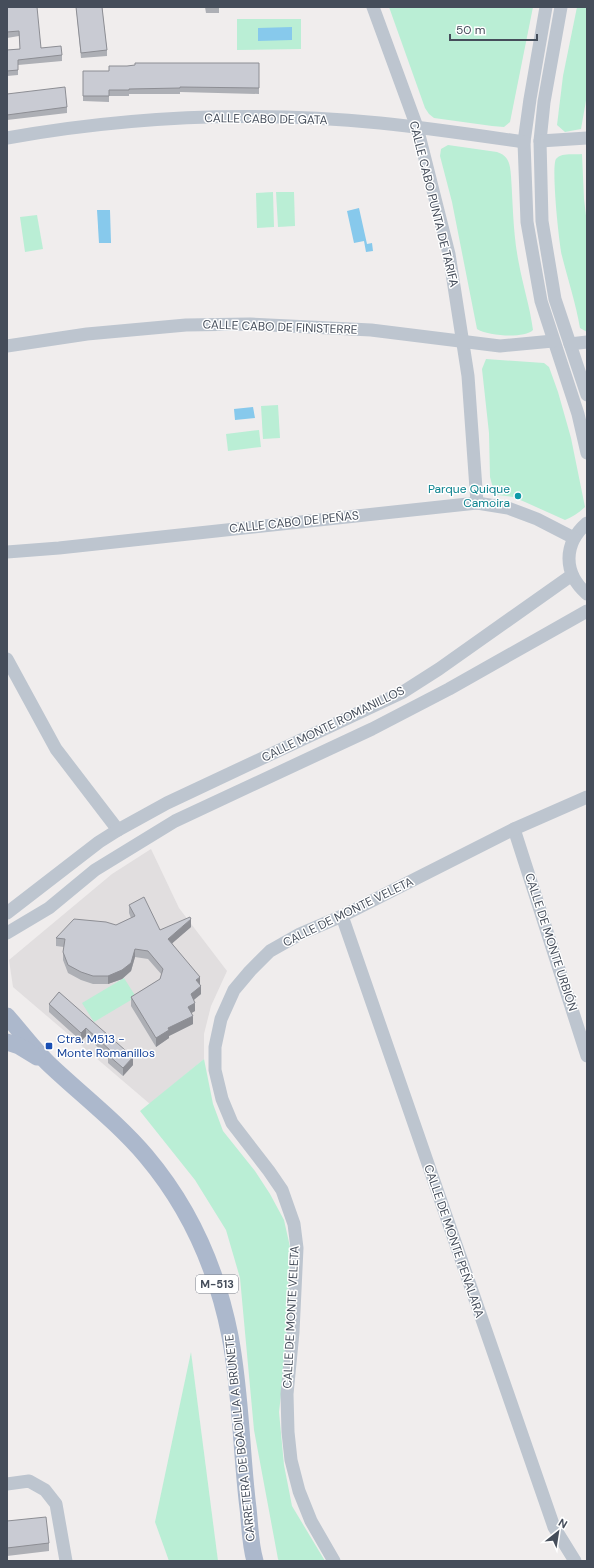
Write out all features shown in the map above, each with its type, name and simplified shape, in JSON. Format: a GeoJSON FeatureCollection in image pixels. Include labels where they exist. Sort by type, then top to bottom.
{"type":"FeatureCollection","features":[{"type":"Feature","properties":{"kind":"main road","name":"CARRETERA DE BOADILLA A BRUNETE"},"geometry":{"type":"LineString","coordinates":[[7,1016],[49,1064],[102,1112],[146,1156],[165,1180],[188,1216],[207,1254],[223,1308],[235,1366],[245,1484],[254,1561]]}},
{"type":"Feature","properties":{"kind":"main road","name":"CARRETERA DE BOADILLA A BRUNETE"},"geometry":{"type":"LineString","coordinates":[[7,1042],[19,1046],[49,1064]]}},
{"type":"Feature","properties":{"kind":"street","name":"CALLE CABO PUNTA DE TARIFA"},"geometry":{"type":"LineString","coordinates":[[373,7],[417,127],[449,254],[468,376],[477,503]]}},
{"type":"Feature","properties":{"kind":"street"},"geometry":{"type":"LineString","coordinates":[[546,7],[524,142],[527,222],[541,301],[578,414],[587,453]]}},
{"type":"Feature","properties":{"kind":"street"},"geometry":{"type":"LineString","coordinates":[[561,7],[544,102],[540,141],[542,221],[554,299],[587,396]]}},
{"type":"Feature","properties":{"kind":"street","name":"CALLE CABO DE GATA"},"geometry":{"type":"LineString","coordinates":[[7,138],[89,126],[154,120],[232,117],[306,118],[380,123],[524,142]]}},
{"type":"Feature","properties":{"kind":"street"},"geometry":{"type":"LineString","coordinates":[[540,141],[587,138]]}},
{"type":"Feature","properties":{"kind":"street","name":"CALLE CABO DE FINISTERRE"},"geometry":{"type":"LineString","coordinates":[[7,346],[94,333],[186,325],[250,324],[371,330],[500,346],[553,341]]}},
{"type":"Feature","properties":{"kind":"street"},"geometry":{"type":"LineString","coordinates":[[570,344],[587,342]]}},
{"type":"Feature","properties":{"kind":"street","name":"CALLE CABO DE PEÑAS"},"geometry":{"type":"LineString","coordinates":[[7,552],[59,548],[477,503],[508,508],[537,519],[574,538]]}},
{"type":"Feature","properties":{"kind":"street"},"geometry":{"type":"LineString","coordinates":[[587,523],[580,529],[569,550],[569,563],[572,575],[579,587],[587,594]]}},
{"type":"Feature","properties":{"kind":"street","name":"CALLE MONTE ROMANILLOS"},"geometry":{"type":"LineString","coordinates":[[7,913],[99,842],[118,830],[149,813],[402,692],[439,669],[572,575]]}},
{"type":"Feature","properties":{"kind":"street","name":"CALLE MONTE ROMANILLOS"},"geometry":{"type":"LineString","coordinates":[[7,933],[49,908],[95,870],[175,821],[400,714],[449,689],[587,611]]}},
{"type":"Feature","properties":{"kind":"street"},"geometry":{"type":"LineString","coordinates":[[7,659],[56,749],[118,830]]}},
{"type":"Feature","properties":{"kind":"street","name":"CALLE DE MONTE VELETA"},"geometry":{"type":"LineString","coordinates":[[334,1561],[311,1521],[299,1491],[291,1460],[288,1432],[287,1394],[293,1332],[297,1248],[294,1224],[282,1190],[232,1123],[222,1099],[215,1070],[214,1047],[221,1019],[234,990],[270,951],[300,934],[342,916],[514,829],[587,797]]}},
{"type":"Feature","properties":{"kind":"street"},"geometry":{"type":"LineString","coordinates":[[149,813],[156,825],[157,830],[154,833]]}},
{"type":"Feature","properties":{"kind":"street","name":"CALLE DE MONTE URBIÓN"},"geometry":{"type":"LineString","coordinates":[[514,829],[587,1056]]}},
{"type":"Feature","properties":{"kind":"street"},"geometry":{"type":"LineString","coordinates":[[83,854],[85,867],[95,870]]}},
{"type":"Feature","properties":{"kind":"street","name":"CALLE DE MONTE PEÑALARA"},"geometry":{"type":"LineString","coordinates":[[342,916],[554,1527],[575,1561]]}},
{"type":"Feature","properties":{"kind":"street"},"geometry":{"type":"LineString","coordinates":[[7,1484],[29,1481],[45,1490],[56,1504],[66,1561]]}},
{"type":"Feature","properties":{"kind":"shaded area"},"geometry":{"type":"Polygon","coordinates":[[[151,849],[179,908],[227,971],[211,1006],[204,1034],[204,1059],[150,1104],[13,987],[9,960],[112,874],[151,849]]]}},
{"type":"Feature","properties":{"kind":"green space"},"geometry":{"type":"Polygon","coordinates":[[[389,7],[533,7],[510,122],[504,127],[492,126],[434,118],[429,114],[425,108],[389,7]]]}},
{"type":"Feature","properties":{"kind":"green space"},"geometry":{"type":"Polygon","coordinates":[[[577,7],[587,7],[587,95],[581,129],[565,132],[557,125],[563,76],[577,7]]]}},
{"type":"Feature","properties":{"kind":"green space"},"geometry":{"type":"Polygon","coordinates":[[[237,19],[301,19],[301,49],[237,50],[237,19]]]}},
{"type":"Feature","properties":{"kind":"green space"},"geometry":{"type":"Polygon","coordinates":[[[448,145],[497,152],[504,156],[508,161],[511,172],[514,231],[517,253],[533,330],[528,333],[506,336],[477,329],[452,202],[440,156],[441,149],[448,145]]]}},
{"type":"Feature","properties":{"kind":"green space"},"geometry":{"type":"Polygon","coordinates":[[[582,154],[584,199],[587,224],[587,332],[580,328],[562,256],[557,222],[554,176],[556,159],[558,157],[561,155],[582,154]]]}},
{"type":"Feature","properties":{"kind":"green space"},"geometry":{"type":"Polygon","coordinates":[[[273,192],[274,227],[257,228],[256,193],[273,192]]]}},
{"type":"Feature","properties":{"kind":"green space"},"geometry":{"type":"Polygon","coordinates":[[[276,192],[294,192],[295,226],[278,227],[276,192]]]}},
{"type":"Feature","properties":{"kind":"green space"},"geometry":{"type":"Polygon","coordinates":[[[37,215],[43,249],[25,252],[20,217],[37,215]]]}},
{"type":"Feature","properties":{"kind":"green space"},"geometry":{"type":"Polygon","coordinates":[[[486,359],[544,363],[549,367],[571,438],[585,507],[573,516],[565,520],[513,497],[498,495],[494,492],[490,477],[489,433],[482,369],[486,359]]]}},
{"type":"Feature","properties":{"kind":"green space"},"geometry":{"type":"Polygon","coordinates":[[[278,405],[280,438],[263,439],[261,406],[278,405]]]}},
{"type":"Feature","properties":{"kind":"green space"},"geometry":{"type":"Polygon","coordinates":[[[259,430],[261,447],[228,451],[226,434],[259,430]]]}},
{"type":"Feature","properties":{"kind":"green space"},"geometry":{"type":"Polygon","coordinates":[[[124,978],[136,997],[94,1022],[82,1003],[124,978]]]}},
{"type":"Feature","properties":{"kind":"green space"},"geometry":{"type":"Polygon","coordinates":[[[204,1059],[213,1104],[223,1131],[255,1171],[284,1220],[290,1247],[286,1351],[279,1412],[284,1465],[292,1506],[325,1561],[279,1561],[278,1559],[254,1430],[240,1278],[226,1230],[195,1180],[140,1111],[204,1059]]]}},
{"type":"Feature","properties":{"kind":"green space"},"geometry":{"type":"Polygon","coordinates":[[[191,1352],[218,1561],[169,1561],[155,1522],[191,1352]]]}},
{"type":"Feature","properties":{"kind":"water"},"geometry":{"type":"Polygon","coordinates":[[[292,27],[292,40],[258,41],[258,28],[292,27]]]}},
{"type":"Feature","properties":{"kind":"water"},"geometry":{"type":"Polygon","coordinates":[[[359,208],[367,244],[372,243],[373,251],[366,252],[364,241],[354,243],[347,211],[359,208]]]}},
{"type":"Feature","properties":{"kind":"water"},"geometry":{"type":"Polygon","coordinates":[[[97,210],[110,210],[111,243],[99,243],[97,210]]]}},
{"type":"Feature","properties":{"kind":"water"},"geometry":{"type":"Polygon","coordinates":[[[253,407],[255,418],[235,420],[234,409],[253,407]]]}},
{"type":"Feature","properties":{"kind":"building"},"geometry":{"type":"Polygon","coordinates":[[[7,7],[37,7],[41,48],[61,46],[62,55],[18,60],[18,70],[7,71],[7,50],[20,49],[19,31],[7,32],[7,7]]]}},
{"type":"Feature","properties":{"kind":"building"},"geometry":{"type":"Polygon","coordinates":[[[76,7],[102,7],[107,50],[81,53],[76,7]]]}},
{"type":"Feature","properties":{"kind":"building"},"geometry":{"type":"Polygon","coordinates":[[[135,63],[259,63],[259,88],[180,87],[129,89],[109,90],[109,96],[83,96],[83,71],[109,71],[109,66],[127,66],[135,65],[135,63]]]}},
{"type":"Feature","properties":{"kind":"building"},"geometry":{"type":"Polygon","coordinates":[[[65,87],[67,107],[7,115],[7,94],[65,87]]]}},
{"type":"Feature","properties":{"kind":"building"},"geometry":{"type":"Polygon","coordinates":[[[144,897],[160,930],[190,917],[191,919],[168,939],[200,977],[196,980],[201,986],[191,994],[195,1003],[188,1007],[193,1016],[168,1028],[169,1030],[156,1038],[131,997],[160,979],[163,969],[148,951],[135,949],[131,963],[122,970],[108,976],[93,976],[68,965],[63,952],[65,939],[56,938],[74,919],[106,922],[116,925],[135,916],[129,905],[144,897]]]}},
{"type":"Feature","properties":{"kind":"building"},"geometry":{"type":"Polygon","coordinates":[[[59,992],[133,1057],[123,1068],[108,1055],[111,1051],[86,1028],[81,1033],[49,1004],[59,992]]]}},
{"type":"Feature","properties":{"kind":"building"},"geometry":{"type":"Polygon","coordinates":[[[46,1517],[49,1543],[7,1548],[7,1521],[46,1517]]]}},
{"type":"Feature","properties":{"kind":"place","name":"Parque Quique Camoira"},"geometry":{"type":"Point","coordinates":[518,496]}},
{"type":"Feature","properties":{"kind":"place","name":"Ctra. M513 - Monte Romanillos"},"geometry":{"type":"Point","coordinates":[49,1046]}}]}
